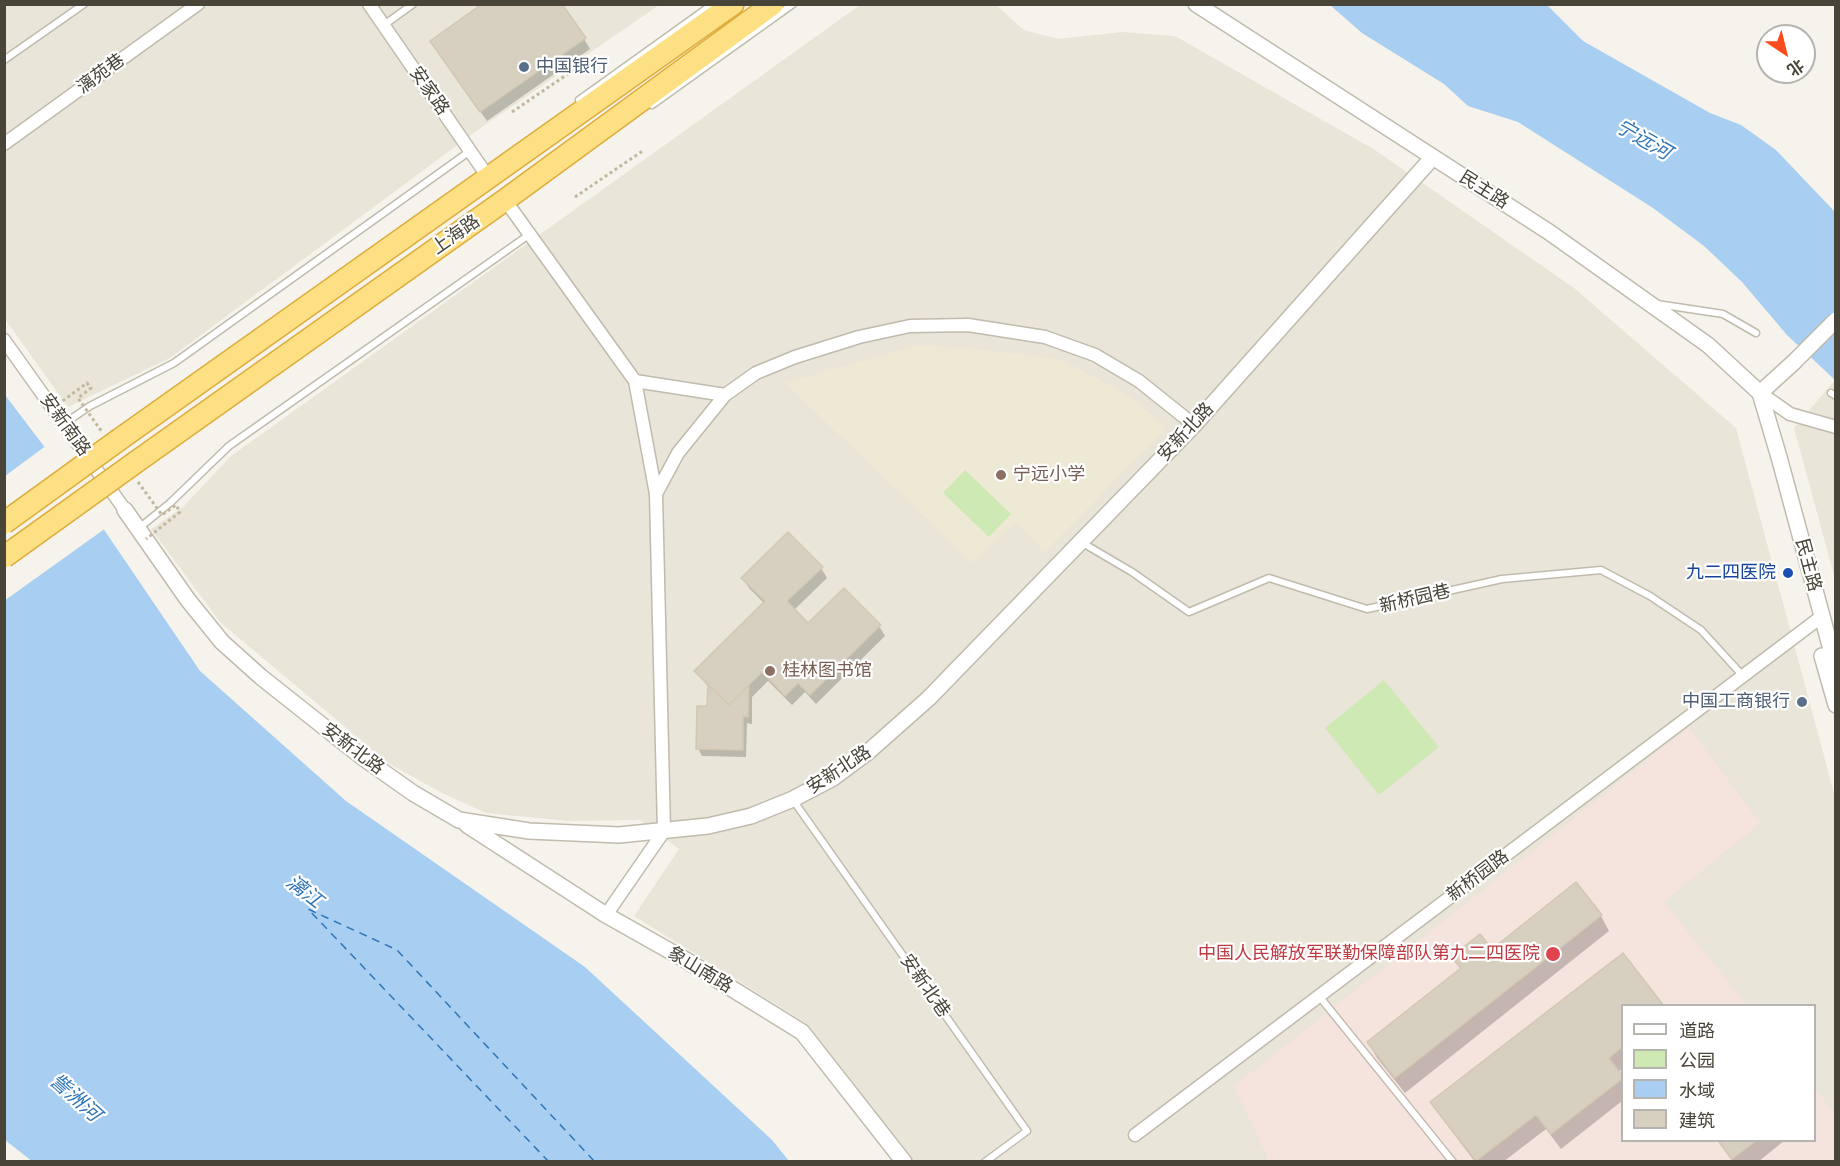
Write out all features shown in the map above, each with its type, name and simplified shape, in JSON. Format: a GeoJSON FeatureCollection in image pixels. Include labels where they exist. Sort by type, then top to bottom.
{"type":"FeatureCollection","features":[{"type":"Feature","properties":{"kind":"highway","name":"上海路"},"geometry":{"type":"LineString","coordinates":[[4,524],[733,4]]}},
{"type":"Feature","properties":{"kind":"highway","name":"上海路"},"geometry":{"type":"LineString","coordinates":[[4,557],[505,200],[773,4]]}},
{"type":"Feature","properties":{"kind":"street","name":"漓苑巷"},"geometry":{"type":"LineString","coordinates":[[4,144],[198,4]]}},
{"type":"Feature","properties":{"kind":"street","name":"安家路"},"geometry":{"type":"LineString","coordinates":[[369,4],[488,177]]}},
{"type":"Feature","properties":{"kind":"street","name":"民主路"},"geometry":{"type":"LineString","coordinates":[[1196,4],[1549,231],[1708,345],[1760,393],[1770,460],[1817,621],[1836,705]]}},
{"type":"Feature","properties":{"kind":"street","name":"安新北路"},"geometry":{"type":"LineString","coordinates":[[125,510],[188,600],[222,642],[261,677],[362,758],[413,793],[459,820],[529,831],[619,835],[708,826],[751,816],[793,799],[833,778],[868,753],[929,698],[1194,424],[1432,157]]}},
{"type":"Feature","properties":{"kind":"street"},"geometry":{"type":"LineString","coordinates":[[505,200],[635,381],[656,494],[664,831],[606,915]]}},
{"type":"Feature","properties":{"kind":"street"},"geometry":{"type":"LineString","coordinates":[[1836,320],[1760,393],[1790,414],[1836,427]]}},
{"type":"Feature","properties":{"kind":"street"},"geometry":{"type":"LineString","coordinates":[[656,494],[678,453],[725,395],[756,373],[795,357],[859,337],[910,326],[968,325],[1044,337],[1095,355],[1139,381],[1194,424]]}},
{"type":"Feature","properties":{"kind":"street","name":"安新南路"},"geometry":{"type":"LineString","coordinates":[[4,340],[125,510]]}},
{"type":"Feature","properties":{"kind":"street"},"geometry":{"type":"LineString","coordinates":[[635,381],[725,395]]}},
{"type":"Feature","properties":{"kind":"street","name":"民主路"},"geometry":{"type":"LineString","coordinates":[[1817,621],[1836,668]]}},
{"type":"Feature","properties":{"kind":"street","name":"新桥园路"},"geometry":{"type":"LineString","coordinates":[[1135,1135],[1817,621]]}},
{"type":"Feature","properties":{"kind":"street","name":"象山南路"},"geometry":{"type":"LineString","coordinates":[[459,820],[606,915],[684,959],[802,1032],[904,1161]]}},
{"type":"Feature","properties":{"kind":"lane"},"geometry":{"type":"LineString","coordinates":[[4,60],[84,4]]}},
{"type":"Feature","properties":{"kind":"lane"},"geometry":{"type":"LineString","coordinates":[[384,26],[413,4]]}},
{"type":"Feature","properties":{"kind":"lane"},"geometry":{"type":"LineString","coordinates":[[574,104],[713,4]]}},
{"type":"Feature","properties":{"kind":"lane"},"geometry":{"type":"LineString","coordinates":[[650,107],[793,4]]}},
{"type":"Feature","properties":{"kind":"lane"},"geometry":{"type":"LineString","coordinates":[[488,177],[521,146]]}},
{"type":"Feature","properties":{"kind":"lane"},"geometry":{"type":"LineString","coordinates":[[64,423],[90,406],[174,363],[470,151]]}},
{"type":"Feature","properties":{"kind":"lane"},"geometry":{"type":"LineString","coordinates":[[505,200],[554,174]]}},
{"type":"Feature","properties":{"kind":"lane"},"geometry":{"type":"LineString","coordinates":[[142,534],[170,503],[229,446],[530,234]]}},
{"type":"Feature","properties":{"kind":"lane"},"geometry":{"type":"LineString","coordinates":[[1649,303],[1723,314],[1756,333]]}},
{"type":"Feature","properties":{"kind":"lane","name":"新桥园巷"},"geometry":{"type":"LineString","coordinates":[[1080,542],[1132,572],[1189,612],[1269,578],[1367,609],[1502,579],[1601,570],[1650,596],[1701,630],[1743,676]]}},
{"type":"Feature","properties":{"kind":"lane","name":"安新北巷"},"geometry":{"type":"LineString","coordinates":[[793,799],[1028,1131],[985,1161]]}},
{"type":"Feature","properties":{"kind":"lane"},"geometry":{"type":"LineString","coordinates":[[1319,996],[1452,1161]]}},
{"type":"Feature","properties":{"kind":"path"},"geometry":{"type":"LineString","coordinates":[[512,112],[579,67]]}},
{"type":"Feature","properties":{"kind":"path"},"geometry":{"type":"LineString","coordinates":[[575,197],[644,150]]}},
{"type":"Feature","properties":{"kind":"path"},"geometry":{"type":"LineString","coordinates":[[53,408],[87,383],[92,388],[78,398],[116,442]]}},
{"type":"Feature","properties":{"kind":"path"},"geometry":{"type":"LineString","coordinates":[[131,465],[162,515],[176,506],[180,512],[142,534]]}},
{"type":"Feature","properties":{"kind":"shaded area"},"geometry":{"type":"Polygon","coordinates":[[[4,5],[659,5],[475,132],[170,358],[68,407],[5,319],[4,5]]]}},
{"type":"Feature","properties":{"kind":"shaded area"},"geometry":{"type":"Polygon","coordinates":[[[860,5],[996,5],[1024,30],[1058,39],[1123,32],[1175,36],[1375,150],[1574,288],[1736,428],[1835,797],[1835,1161],[913,1161],[806,1023],[634,916],[679,849],[640,820],[569,821],[486,813],[442,793],[388,763],[220,622],[151,529],[183,507],[231,456],[860,5]]]}},
{"type":"Feature","properties":{"kind":"shaded area","name":"宁远小学"},"geometry":{"type":"Polygon","coordinates":[[[915,346],[966,348],[1061,359],[1128,395],[1167,428],[1045,552],[1015,523],[973,564],[785,383],[915,346]]]}},
{"type":"Feature","properties":{"kind":"shaded area"},"geometry":{"type":"Polygon","coordinates":[[[1835,380],[1835,579],[1794,428],[1835,380]]]}},
{"type":"Feature","properties":{"kind":"shaded area","name":"中国人民解放军联勤保障部队第九二四医院"},"geometry":{"type":"Polygon","coordinates":[[[1689,727],[1760,823],[1664,902],[1746,1004],[1621,1004],[1621,1142],[1816,1142],[1816,1089],[1835,1114],[1835,1161],[1269,1161],[1234,1086],[1689,727]]]}},
{"type":"Feature","properties":{"kind":"green space"},"geometry":{"type":"Polygon","coordinates":[[[965,470],[1011,514],[989,537],[943,493],[965,470]]]}},
{"type":"Feature","properties":{"kind":"green space"},"geometry":{"type":"Polygon","coordinates":[[[1384,680],[1439,747],[1379,795],[1325,728],[1384,680]]]}},
{"type":"Feature","properties":{"kind":"water","name":"宁远河"},"geometry":{"type":"Polygon","coordinates":[[[1330,5],[1547,5],[1583,41],[1710,113],[1741,125],[1776,150],[1835,212],[1835,380],[1787,335],[1742,282],[1704,246],[1653,208],[1518,122],[1468,106],[1444,84],[1362,33],[1330,5]]]}},
{"type":"Feature","properties":{"kind":"water"},"geometry":{"type":"Polygon","coordinates":[[[5,395],[75,487],[200,671],[346,801],[585,967],[772,1140],[789,1161],[33,1162],[5,1140],[5,395]]]}},
{"type":"Feature","properties":{"kind":"pier"},"geometry":{"type":"Polygon","coordinates":[[[47,445],[106,528],[4,601],[5,476],[47,445]]]}},
{"type":"Feature","properties":{"kind":"building"},"geometry":{"type":"Polygon","coordinates":[[[482,4],[562,4],[586,38],[480,112],[430,41],[482,4]]]}},
{"type":"Feature","properties":{"kind":"building"},"geometry":{"type":"Polygon","coordinates":[[[788,532],[823,567],[787,601],[808,623],[844,588],[881,625],[810,695],[798,683],[785,696],[762,672],[729,705],[694,671],[765,601],[741,578],[788,532]]]}},
{"type":"Feature","properties":{"kind":"building"},"geometry":{"type":"Polygon","coordinates":[[[708,685],[729,705],[749,685],[748,717],[743,716],[743,750],[696,749],[697,706],[707,706],[708,685]]]}},
{"type":"Feature","properties":{"kind":"building"},"geometry":{"type":"Polygon","coordinates":[[[1576,882],[1602,915],[1395,1078],[1367,1042],[1461,968],[1451,957],[1480,934],[1492,949],[1576,882]]]}},
{"type":"Feature","properties":{"kind":"building"},"geometry":{"type":"Polygon","coordinates":[[[1623,953],[1662,1004],[1621,1004],[1621,1048],[1609,1058],[1621,1075],[1621,1080],[1551,1134],[1536,1115],[1476,1161],[1430,1102],[1623,953]]]}},
{"type":"Feature","properties":{"kind":"building"},"geometry":{"type":"Polygon","coordinates":[[[1719,1142],[1754,1142],[1732,1159],[1719,1142]]]}},
{"type":"Feature","properties":{"kind":"ferry route"},"geometry":{"type":"LineString","coordinates":[[549,1162],[308,909],[397,950],[595,1162]]}},
{"type":"Feature","properties":{"kind":"place","name":"中国银行"},"geometry":{"type":"Point","coordinates":[524,67]}},
{"type":"Feature","properties":{"kind":"place","name":"宁远小学"},"geometry":{"type":"Point","coordinates":[1001,475]}},
{"type":"Feature","properties":{"kind":"place","name":"九二四医院"},"geometry":{"type":"Point","coordinates":[1788,573]}},
{"type":"Feature","properties":{"kind":"place","name":"桂林图书馆"},"geometry":{"type":"Point","coordinates":[770,671]}},
{"type":"Feature","properties":{"kind":"place","name":"中国工商银行"},"geometry":{"type":"Point","coordinates":[1802,702]}},
{"type":"Feature","properties":{"kind":"place","name":"中国人民解放军联勤保障部队第九二四医院"},"geometry":{"type":"Point","coordinates":[1553,954]}},
{"type":"Feature","properties":{"kind":"water label","name":"漓江"},"geometry":{"type":"Point","coordinates":[304,892]}},
{"type":"Feature","properties":{"kind":"water label","name":"訾洲河"},"geometry":{"type":"Point","coordinates":[75,1098]}}]}
